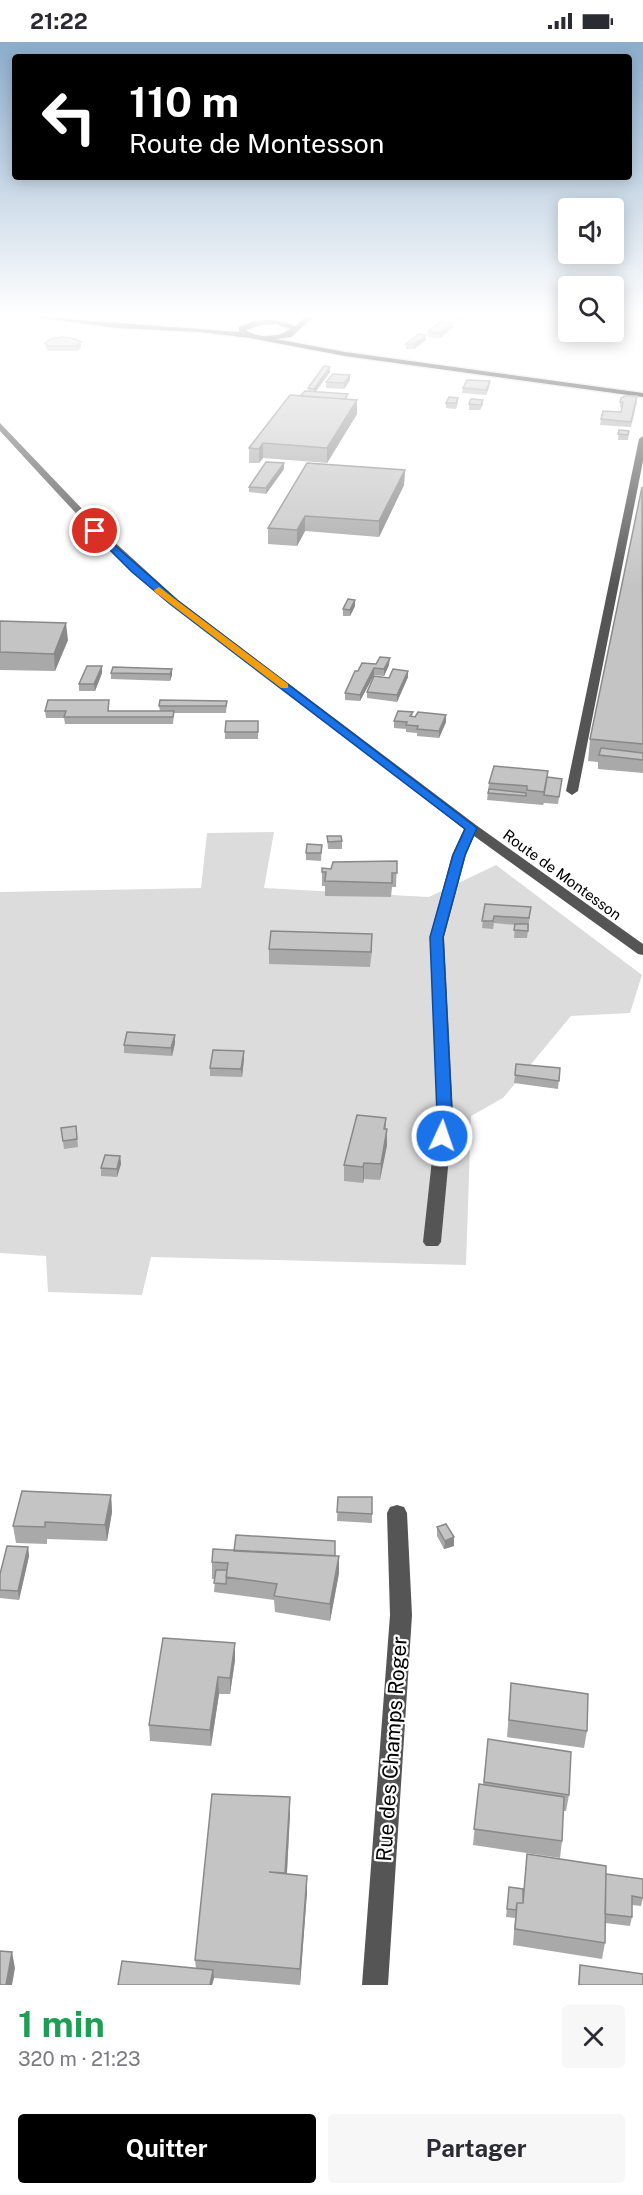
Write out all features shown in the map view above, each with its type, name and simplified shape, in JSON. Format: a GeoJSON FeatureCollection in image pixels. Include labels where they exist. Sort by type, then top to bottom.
{"type":"FeatureCollection","features":[{"type":"Feature","properties":{"kind":"street","name":"Route de Montesson"},"geometry":{"type":"LineString","coordinates":[[0,426],[82,517],[136,570],[174,602],[471,828],[643,951]]}},
{"type":"Feature","properties":{"kind":"street"},"geometry":{"type":"LineString","coordinates":[[572,791],[643,438]]}},
{"type":"Feature","properties":{"kind":"street"},"geometry":{"type":"LineString","coordinates":[[432,1242],[445,1114],[437,937],[459,855],[471,828]]}},
{"type":"Feature","properties":{"kind":"street","name":"Rue des Champs Roger"},"geometry":{"type":"LineString","coordinates":[[375,1985],[401,1615],[397,1513]]}},
{"type":"Feature","properties":{"kind":"shaded area"},"geometry":{"type":"Polygon","coordinates":[[[274,832],[264,888],[429,897],[496,865],[642,975],[630,1013],[571,1016],[503,1098],[471,1116],[466,1265],[151,1257],[142,1295],[48,1292],[46,1256],[0,1253],[0,892],[201,888],[207,833],[274,832]]]}},
{"type":"Feature","properties":{"kind":"building"},"geometry":{"type":"Polygon","coordinates":[[[281,407],[353,407],[327,448],[263,443],[259,449],[249,448],[281,407]]]}},
{"type":"Feature","properties":{"kind":"building"},"geometry":{"type":"Polygon","coordinates":[[[622,407],[635,407],[631,422],[601,419],[603,411],[621,412],[622,407]]]}},
{"type":"Feature","properties":{"kind":"building"},"geometry":{"type":"Polygon","coordinates":[[[619,430],[629,431],[628,435],[618,434],[619,430]]]}},
{"type":"Feature","properties":{"kind":"building"},"geometry":{"type":"Polygon","coordinates":[[[266,462],[284,463],[266,488],[249,487],[266,462]]]}},
{"type":"Feature","properties":{"kind":"building"},"geometry":{"type":"Polygon","coordinates":[[[307,463],[405,470],[379,521],[305,516],[297,530],[268,528],[307,463]]]}},
{"type":"Feature","properties":{"kind":"building"},"geometry":{"type":"Polygon","coordinates":[[[642,487],[643,744],[590,739],[642,487]]]}},
{"type":"Feature","properties":{"kind":"building"},"geometry":{"type":"Polygon","coordinates":[[[348,599],[355,600],[350,610],[343,609],[348,599]]]}},
{"type":"Feature","properties":{"kind":"building"},"geometry":{"type":"Polygon","coordinates":[[[0,621],[66,623],[54,654],[0,652],[0,621]]]}},
{"type":"Feature","properties":{"kind":"building"},"geometry":{"type":"Polygon","coordinates":[[[380,657],[390,658],[384,669],[374,668],[360,695],[345,693],[355,671],[358,671],[362,663],[376,664],[380,657]]]}},
{"type":"Feature","properties":{"kind":"building"},"geometry":{"type":"Polygon","coordinates":[[[87,666],[102,666],[94,684],[79,684],[87,666]]]}},
{"type":"Feature","properties":{"kind":"building"},"geometry":{"type":"Polygon","coordinates":[[[113,667],[172,669],[170,674],[111,673],[113,667]]]}},
{"type":"Feature","properties":{"kind":"building"},"geometry":{"type":"Polygon","coordinates":[[[393,669],[408,671],[397,695],[367,692],[374,676],[389,678],[393,669]]]}},
{"type":"Feature","properties":{"kind":"building"},"geometry":{"type":"Polygon","coordinates":[[[48,700],[109,700],[108,711],[174,711],[173,717],[64,717],[66,711],[45,711],[48,700]]]}},
{"type":"Feature","properties":{"kind":"building"},"geometry":{"type":"Polygon","coordinates":[[[160,700],[227,701],[226,706],[159,706],[160,700]]]}},
{"type":"Feature","properties":{"kind":"building"},"geometry":{"type":"Polygon","coordinates":[[[398,711],[413,712],[410,716],[415,717],[418,712],[446,715],[439,731],[417,729],[418,726],[406,725],[407,722],[394,721],[398,711]]]}},
{"type":"Feature","properties":{"kind":"building"},"geometry":{"type":"Polygon","coordinates":[[[226,721],[258,721],[258,732],[225,732],[226,721]]]}},
{"type":"Feature","properties":{"kind":"building"},"geometry":{"type":"Polygon","coordinates":[[[601,748],[643,753],[643,760],[599,755],[601,748]]]}},
{"type":"Feature","properties":{"kind":"building"},"geometry":{"type":"Polygon","coordinates":[[[494,766],[548,771],[544,792],[527,790],[527,786],[489,783],[494,766]]]}},
{"type":"Feature","properties":{"kind":"building"},"geometry":{"type":"Polygon","coordinates":[[[547,777],[562,779],[559,797],[544,795],[547,777]]]}},
{"type":"Feature","properties":{"kind":"building"},"geometry":{"type":"Polygon","coordinates":[[[489,789],[526,793],[526,796],[488,793],[489,789]]]}},
{"type":"Feature","properties":{"kind":"building"},"geometry":{"type":"Polygon","coordinates":[[[327,836],[341,836],[342,841],[328,842],[327,836]]]}},
{"type":"Feature","properties":{"kind":"building"},"geometry":{"type":"Polygon","coordinates":[[[307,844],[322,845],[321,853],[306,853],[307,844]]]}},
{"type":"Feature","properties":{"kind":"building"},"geometry":{"type":"Polygon","coordinates":[[[397,861],[397,873],[392,873],[392,883],[325,881],[326,872],[322,872],[322,868],[331,869],[333,862],[397,861]]]}},
{"type":"Feature","properties":{"kind":"building"},"geometry":{"type":"Polygon","coordinates":[[[485,904],[531,907],[529,918],[494,916],[493,921],[482,921],[485,904]]]}},
{"type":"Feature","properties":{"kind":"building"},"geometry":{"type":"Polygon","coordinates":[[[515,924],[528,924],[528,931],[514,930],[515,924]]]}},
{"type":"Feature","properties":{"kind":"building"},"geometry":{"type":"Polygon","coordinates":[[[271,931],[372,934],[371,952],[269,949],[271,931]]]}},
{"type":"Feature","properties":{"kind":"building"},"geometry":{"type":"Polygon","coordinates":[[[127,1032],[175,1035],[171,1048],[124,1045],[127,1032]]]}},
{"type":"Feature","properties":{"kind":"building"},"geometry":{"type":"Polygon","coordinates":[[[213,1050],[244,1051],[241,1069],[210,1068],[213,1050]]]}},
{"type":"Feature","properties":{"kind":"building"},"geometry":{"type":"Polygon","coordinates":[[[516,1064],[560,1068],[559,1081],[515,1075],[516,1064]]]}},
{"type":"Feature","properties":{"kind":"building"},"geometry":{"type":"Polygon","coordinates":[[[357,1115],[386,1118],[384,1129],[387,1129],[381,1164],[364,1163],[363,1167],[344,1165],[357,1115]]]}},
{"type":"Feature","properties":{"kind":"building"},"geometry":{"type":"Polygon","coordinates":[[[76,1126],[77,1139],[63,1141],[61,1128],[76,1126]]]}},
{"type":"Feature","properties":{"kind":"building"},"geometry":{"type":"Polygon","coordinates":[[[105,1155],[120,1156],[117,1169],[101,1168],[105,1155]]]}},
{"type":"Feature","properties":{"kind":"building"},"geometry":{"type":"Polygon","coordinates":[[[22,1491],[111,1495],[105,1525],[45,1522],[45,1527],[13,1526],[22,1491]]]}},
{"type":"Feature","properties":{"kind":"building"},"geometry":{"type":"Polygon","coordinates":[[[338,1497],[372,1497],[372,1514],[337,1512],[338,1497]]]}},
{"type":"Feature","properties":{"kind":"building"},"geometry":{"type":"Polygon","coordinates":[[[446,1524],[454,1537],[445,1541],[437,1527],[446,1524]]]}},
{"type":"Feature","properties":{"kind":"building"},"geometry":{"type":"Polygon","coordinates":[[[236,1535],[335,1541],[335,1556],[234,1551],[236,1535]]]}},
{"type":"Feature","properties":{"kind":"building"},"geometry":{"type":"Polygon","coordinates":[[[7,1546],[28,1547],[18,1591],[0,1590],[0,1574],[7,1546]]]}},
{"type":"Feature","properties":{"kind":"building"},"geometry":{"type":"Polygon","coordinates":[[[213,1549],[339,1556],[330,1604],[274,1596],[277,1584],[226,1577],[228,1563],[212,1562],[213,1549]]]}},
{"type":"Feature","properties":{"kind":"building"},"geometry":{"type":"Polygon","coordinates":[[[216,1570],[227,1570],[226,1584],[214,1583],[216,1570]]]}},
{"type":"Feature","properties":{"kind":"building"},"geometry":{"type":"Polygon","coordinates":[[[163,1638],[235,1643],[230,1678],[218,1677],[210,1730],[149,1725],[163,1638]]]}},
{"type":"Feature","properties":{"kind":"building"},"geometry":{"type":"Polygon","coordinates":[[[511,1683],[588,1694],[587,1731],[509,1720],[511,1683]]]}},
{"type":"Feature","properties":{"kind":"building"},"geometry":{"type":"Polygon","coordinates":[[[488,1739],[571,1752],[569,1795],[484,1782],[488,1739]]]}},
{"type":"Feature","properties":{"kind":"building"},"geometry":{"type":"Polygon","coordinates":[[[479,1784],[564,1797],[562,1841],[474,1829],[479,1784]]]}},
{"type":"Feature","properties":{"kind":"building"},"geometry":{"type":"Polygon","coordinates":[[[212,1794],[290,1797],[285,1873],[269,1872],[307,1876],[300,1969],[195,1960],[212,1794]]]}},
{"type":"Feature","properties":{"kind":"building"},"geometry":{"type":"Polygon","coordinates":[[[527,1854],[606,1866],[605,1943],[515,1929],[517,1903],[523,1903],[527,1854]]]}},
{"type":"Feature","properties":{"kind":"building"},"geometry":{"type":"Polygon","coordinates":[[[606,1874],[643,1879],[643,1898],[632,1896],[632,1917],[605,1914],[606,1874]]]}},
{"type":"Feature","properties":{"kind":"building"},"geometry":{"type":"Polygon","coordinates":[[[509,1887],[523,1889],[523,1903],[517,1903],[516,1910],[507,1909],[509,1887]]]}},
{"type":"Feature","properties":{"kind":"building"},"geometry":{"type":"Polygon","coordinates":[[[0,1951],[12,1952],[6,1985],[0,1985],[0,1951]]]}},
{"type":"Feature","properties":{"kind":"building"},"geometry":{"type":"Polygon","coordinates":[[[122,1961],[213,1970],[210,1985],[118,1985],[122,1961]]]}},
{"type":"Feature","properties":{"kind":"building"},"geometry":{"type":"Polygon","coordinates":[[[580,1965],[643,1974],[643,1985],[579,1985],[580,1965]]]}},
{"type":"Feature","properties":{"kind":"slow traffic"},"geometry":{"type":"LineString","coordinates":[[159,590],[284,686]]}},
{"type":"Feature","properties":{"kind":"route"},"geometry":{"type":"LineString","coordinates":[[95,531],[174,602],[471,828],[459,855],[437,937],[445,1114],[442,1136]]}}]}
